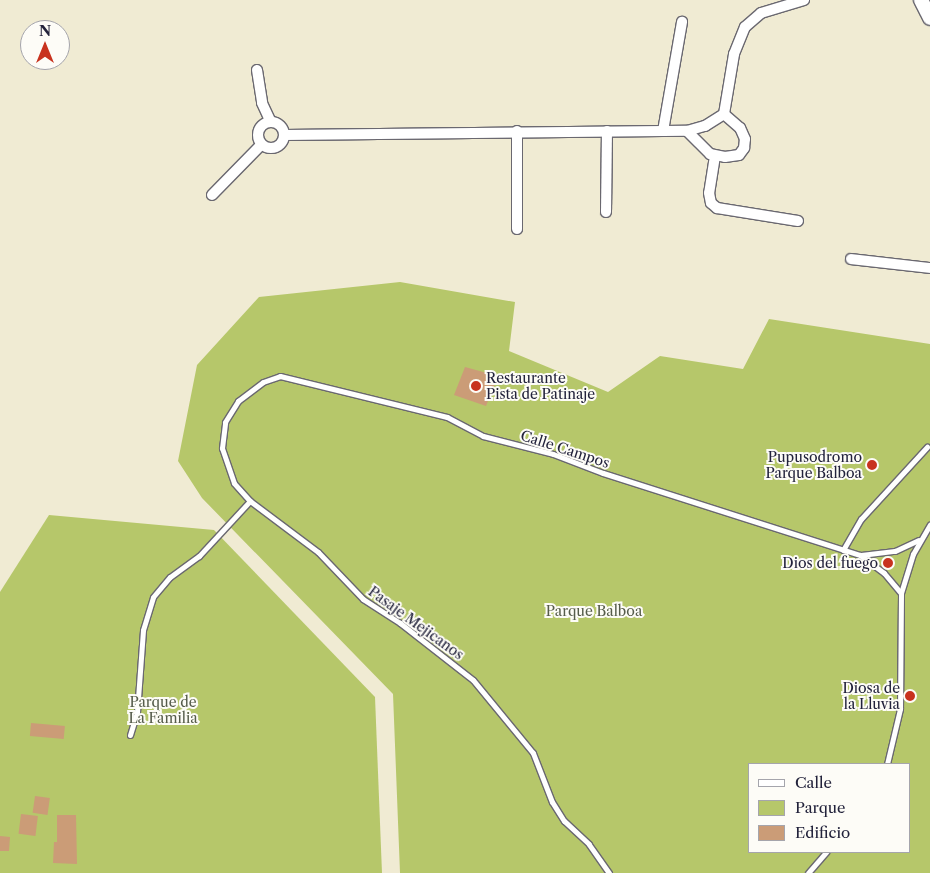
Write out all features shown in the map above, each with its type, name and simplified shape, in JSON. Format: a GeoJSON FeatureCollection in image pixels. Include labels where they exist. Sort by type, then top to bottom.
{"type":"FeatureCollection","features":[{"type":"Feature","properties":{"kind":"main road"},"geometry":{"type":"LineString","coordinates":[[922,0],[930,18]]}},
{"type":"Feature","properties":{"kind":"street"},"geometry":{"type":"LineString","coordinates":[[284,135],[517,131],[664,131],[687,130],[705,126],[724,114],[734,54],[745,27],[761,13],[804,0]]}},
{"type":"Feature","properties":{"kind":"street"},"geometry":{"type":"LineString","coordinates":[[664,131],[682,22]]}},
{"type":"Feature","properties":{"kind":"street"},"geometry":{"type":"LineString","coordinates":[[257,70],[262,103],[271,122],[280,126],[284,135],[283,141],[273,148],[262,144]]}},
{"type":"Feature","properties":{"kind":"street"},"geometry":{"type":"LineString","coordinates":[[687,130],[715,156],[733,157],[744,148],[745,138],[740,128],[724,114]]}},
{"type":"Feature","properties":{"kind":"street"},"geometry":{"type":"LineString","coordinates":[[262,144],[258,133],[261,127],[271,122]]}},
{"type":"Feature","properties":{"kind":"street"},"geometry":{"type":"LineString","coordinates":[[517,131],[517,229]]}},
{"type":"Feature","properties":{"kind":"street"},"geometry":{"type":"LineString","coordinates":[[606,212],[607,131]]}},
{"type":"Feature","properties":{"kind":"street"},"geometry":{"type":"LineString","coordinates":[[212,195],[262,144]]}},
{"type":"Feature","properties":{"kind":"street"},"geometry":{"type":"LineString","coordinates":[[715,156],[710,193],[711,203],[717,208],[798,221]]}},
{"type":"Feature","properties":{"kind":"street"},"geometry":{"type":"LineString","coordinates":[[852,260],[930,268]]}},
{"type":"Feature","properties":{"kind":"lane","name":"Calle Campos"},"geometry":{"type":"LineString","coordinates":[[238,401],[263,382],[280,376],[293,378],[447,417],[482,436],[553,454],[603,473],[860,555]]}},
{"type":"Feature","properties":{"kind":"lane","name":"Pasaje Mejicanos"},"geometry":{"type":"LineString","coordinates":[[238,401],[225,422],[222,448],[234,483],[250,501],[318,552],[363,600],[400,623],[473,680],[533,753],[552,802],[564,821],[589,844],[609,873]]}},
{"type":"Feature","properties":{"kind":"lane"},"geometry":{"type":"LineString","coordinates":[[844,550],[861,519],[927,447]]}},
{"type":"Feature","properties":{"kind":"lane"},"geometry":{"type":"LineString","coordinates":[[130,735],[137,712],[143,630],[152,597],[170,577],[199,556],[250,501]]}},
{"type":"Feature","properties":{"kind":"lane"},"geometry":{"type":"LineString","coordinates":[[887,763],[900,709],[901,593],[920,539],[930,525]]}},
{"type":"Feature","properties":{"kind":"lane"},"geometry":{"type":"LineString","coordinates":[[860,555],[895,551],[920,539]]}},
{"type":"Feature","properties":{"kind":"lane"},"geometry":{"type":"LineString","coordinates":[[860,555],[889,577],[901,593]]}},
{"type":"Feature","properties":{"kind":"lane"},"geometry":{"type":"LineString","coordinates":[[808,873],[825,853]]}},
{"type":"Feature","properties":{"kind":"green space","name":"Parque Balboa"},"geometry":{"type":"Polygon","coordinates":[[[400,282],[515,302],[509,351],[608,392],[660,356],[743,369],[769,319],[930,344],[930,873],[400,873],[393,694],[202,498],[178,461],[197,365],[259,297],[400,282]]]}},
{"type":"Feature","properties":{"kind":"green space","name":"Parque de La Familia"},"geometry":{"type":"Polygon","coordinates":[[[49,515],[214,530],[375,697],[382,873],[0,873],[0,592],[49,515]]]}},
{"type":"Feature","properties":{"kind":"building","name":"Restaurante Pista de Patinaje"},"geometry":{"type":"Polygon","coordinates":[[[465,367],[498,376],[486,406],[454,395],[465,367]]]}},
{"type":"Feature","properties":{"kind":"building"},"geometry":{"type":"Polygon","coordinates":[[[31,723],[65,726],[64,739],[30,736],[31,723]]]}},
{"type":"Feature","properties":{"kind":"building"},"geometry":{"type":"Polygon","coordinates":[[[35,796],[50,798],[47,815],[33,813],[35,796]]]}},
{"type":"Feature","properties":{"kind":"building"},"geometry":{"type":"Polygon","coordinates":[[[21,814],[38,816],[35,836],[19,834],[21,814]]]}},
{"type":"Feature","properties":{"kind":"building"},"geometry":{"type":"Polygon","coordinates":[[[57,815],[76,815],[77,864],[53,863],[54,842],[57,842],[57,815]]]}},
{"type":"Feature","properties":{"kind":"building"},"geometry":{"type":"Polygon","coordinates":[[[0,836],[10,837],[9,851],[0,851],[0,836]]]}},
{"type":"Feature","properties":{"kind":"place","name":"Restaurante Pista de Patinaje"},"geometry":{"type":"Point","coordinates":[476,386]}},
{"type":"Feature","properties":{"kind":"place","name":"Pupusodromo Parque Balboa"},"geometry":{"type":"Point","coordinates":[872,465]}},
{"type":"Feature","properties":{"kind":"place","name":"Dios del fuego"},"geometry":{"type":"Point","coordinates":[888,563]}},
{"type":"Feature","properties":{"kind":"place","name":"Diosa de la Lluvia"},"geometry":{"type":"Point","coordinates":[910,696]}}]}
